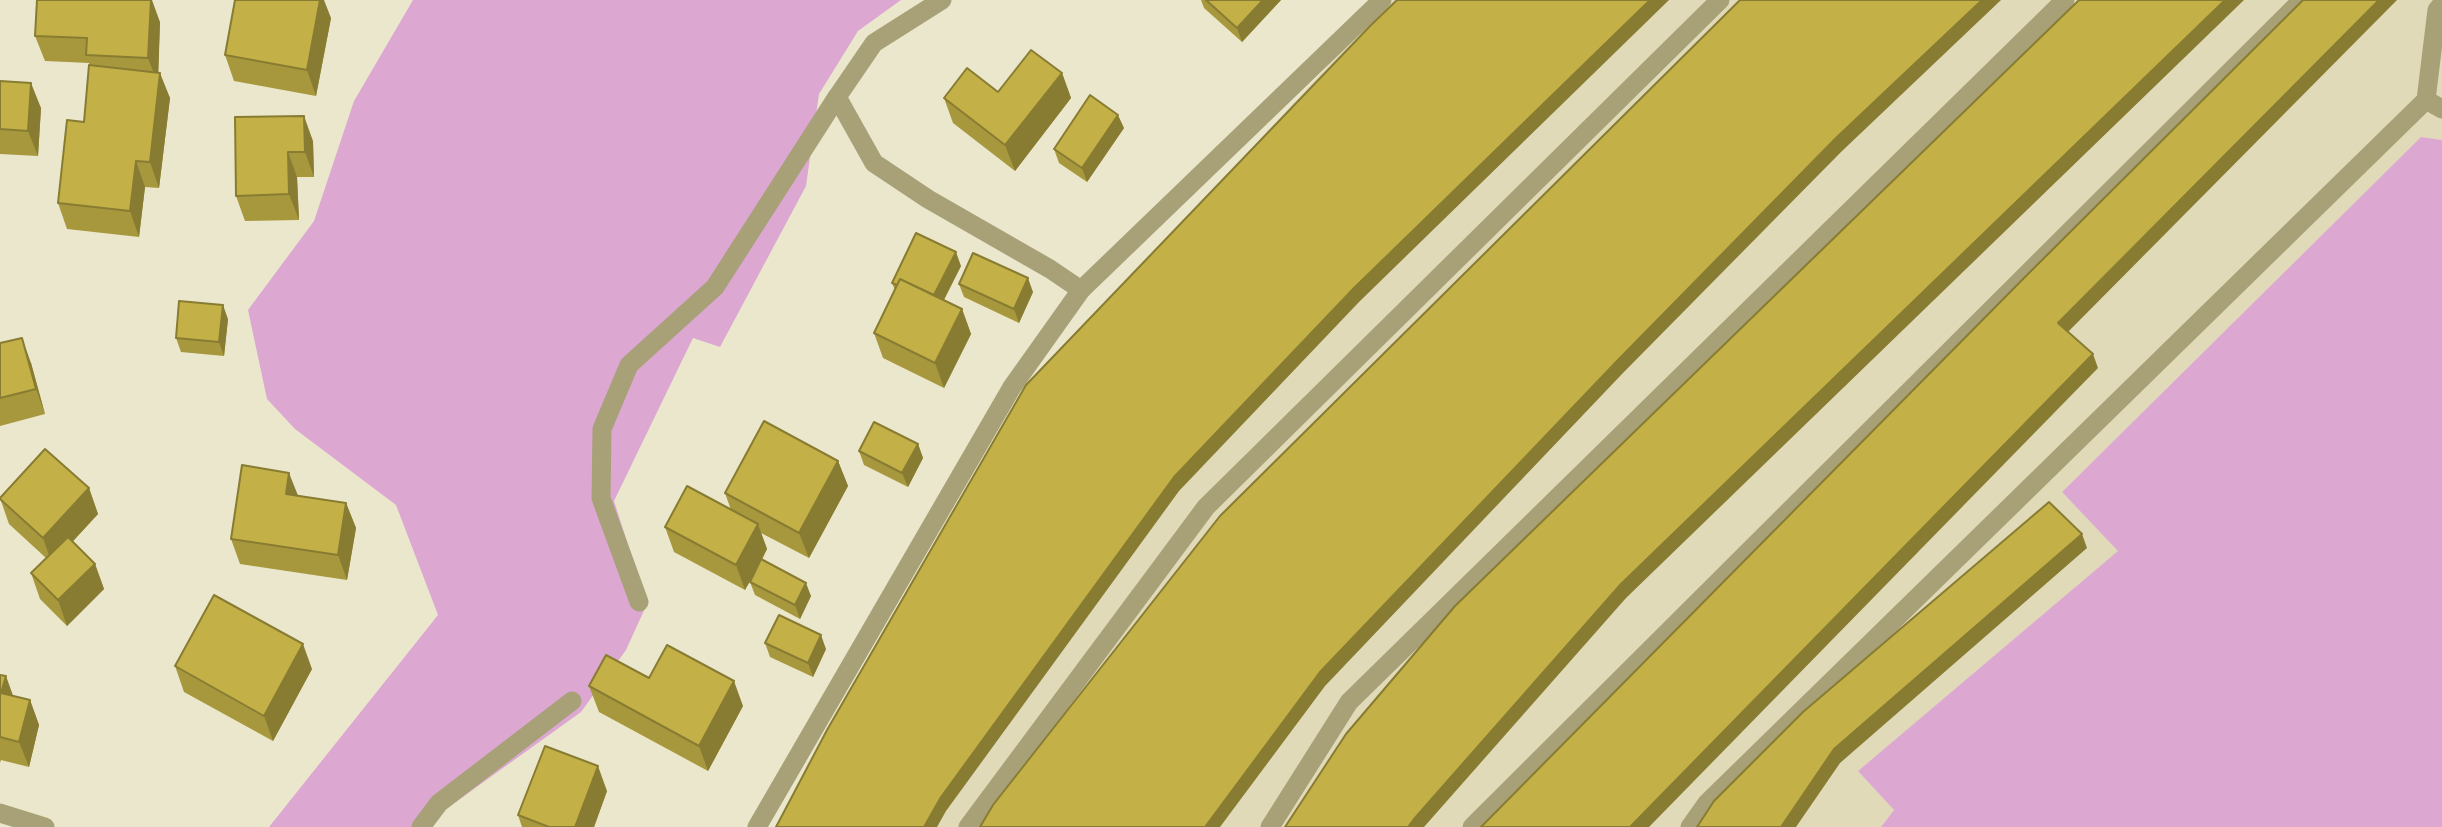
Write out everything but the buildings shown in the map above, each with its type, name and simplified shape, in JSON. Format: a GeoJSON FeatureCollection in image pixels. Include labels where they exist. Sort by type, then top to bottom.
{"type":"FeatureCollection","features":[{"type":"Feature","properties":{"kind":"street"},"geometry":{"type":"LineString","coordinates":[[639,602],[601,498],[602,429],[629,365],[715,287],[874,43],[942,0]]}},
{"type":"Feature","properties":{"kind":"street"},"geometry":{"type":"LineString","coordinates":[[757,827],[1012,387],[1081,290],[1382,0]]}},
{"type":"Feature","properties":{"kind":"street"},"geometry":{"type":"LineString","coordinates":[[968,827],[1206,507],[1720,0]]}},
{"type":"Feature","properties":{"kind":"street"},"geometry":{"type":"LineString","coordinates":[[1270,827],[1349,702],[2064,0]]}},
{"type":"Feature","properties":{"kind":"street"},"geometry":{"type":"LineString","coordinates":[[1472,827],[2302,0]]}},
{"type":"Feature","properties":{"kind":"street"},"geometry":{"type":"LineString","coordinates":[[1690,827],[1707,803],[2434,105],[2437,10],[2442,4]]}},
{"type":"Feature","properties":{"kind":"street"},"geometry":{"type":"LineString","coordinates":[[837,97],[874,163],[928,199],[1050,269],[1081,290]]}},
{"type":"Feature","properties":{"kind":"street"},"geometry":{"type":"LineString","coordinates":[[421,827],[439,803],[572,701]]}},
{"type":"Feature","properties":{"kind":"street"},"geometry":{"type":"LineString","coordinates":[[0,813],[46,827]]}},
{"type":"Feature","properties":{"kind":"shaded area"},"geometry":{"type":"Polygon","coordinates":[[[413,0],[901,0],[858,31],[819,94],[806,186],[720,347],[693,338],[614,501],[647,604],[626,650],[581,712],[446,809],[432,827],[269,827],[438,615],[396,505],[295,429],[267,399],[248,310],[314,221],[354,101],[413,0]]]}},
{"type":"Feature","properties":{"kind":"shaded area"},"geometry":{"type":"Polygon","coordinates":[[[1392,0],[2442,0],[2442,140],[2421,137],[2062,492],[2119,551],[1858,771],[1894,810],[1881,827],[775,827],[1026,392],[1392,0]]]}},
{"type":"Feature","properties":{"kind":"shaded area"},"geometry":{"type":"Polygon","coordinates":[[[2421,137],[2442,140],[2442,827],[1881,827],[1894,810],[1858,771],[2118,551],[2062,492],[2421,137]]]}}]}
